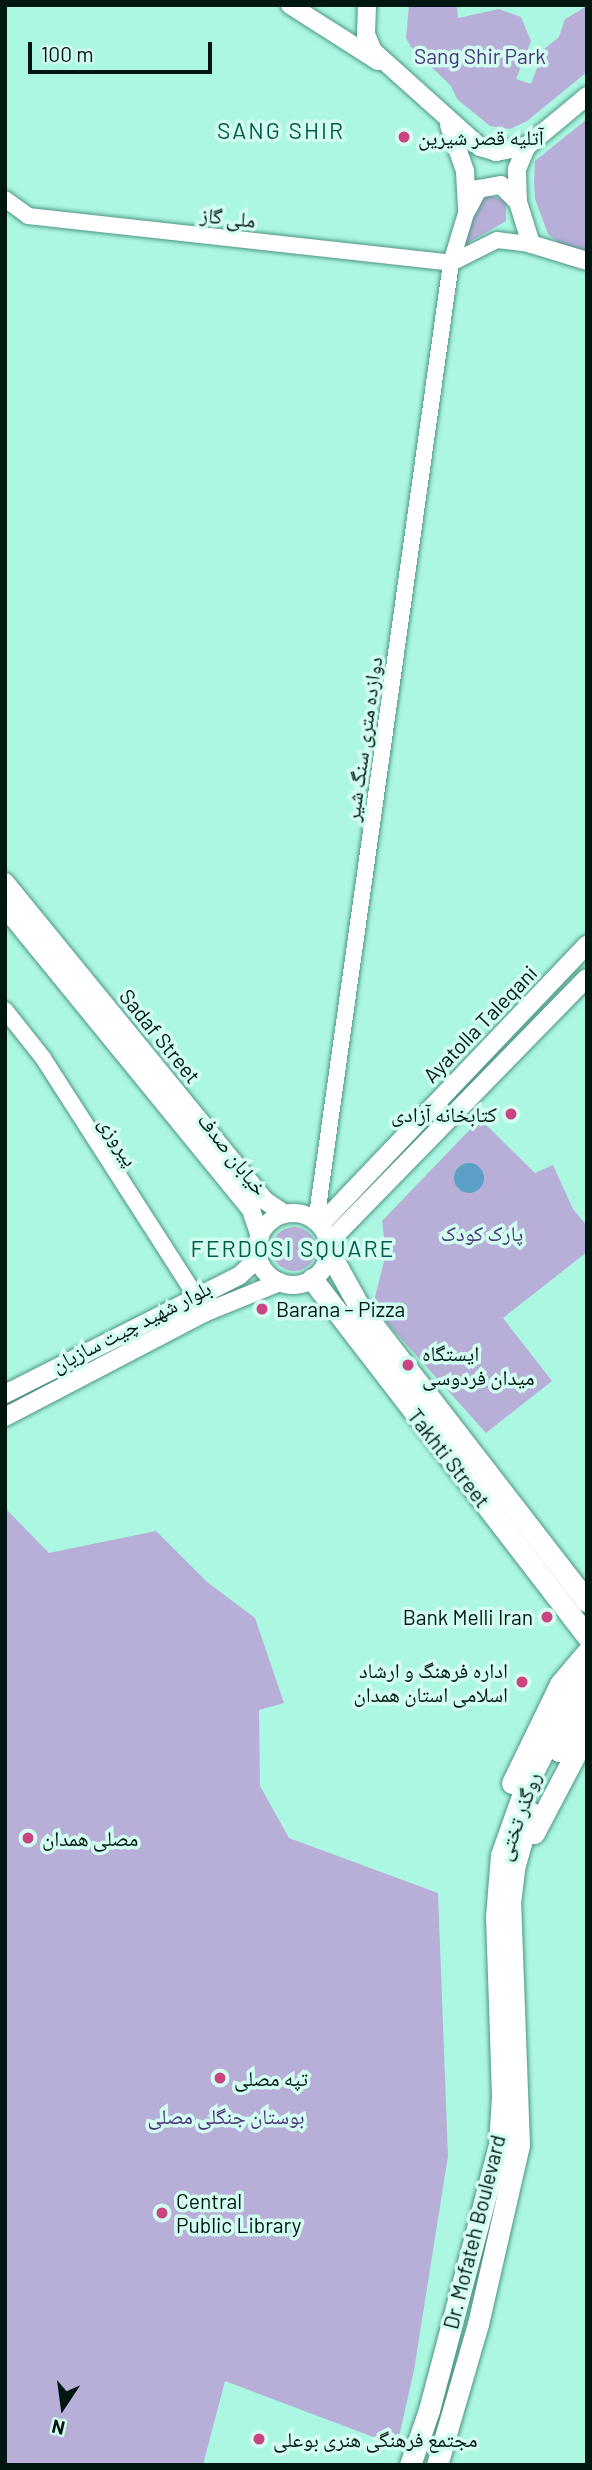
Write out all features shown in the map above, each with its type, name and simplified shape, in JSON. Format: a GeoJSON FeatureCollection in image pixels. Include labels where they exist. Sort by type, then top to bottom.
{"type":"FeatureCollection","features":[{"type":"Feature","properties":{"kind":"main road"},"geometry":{"type":"LineString","coordinates":[[294,8],[320,5]]}},
{"type":"Feature","properties":{"kind":"main road"},"geometry":{"type":"LineString","coordinates":[[367,5],[366,34],[384,65]]}},
{"type":"Feature","properties":{"kind":"main road"},"geometry":{"type":"LineString","coordinates":[[294,8],[384,65],[480,147],[504,152],[527,146],[587,96]]}},
{"type":"Feature","properties":{"kind":"main road"},"geometry":{"type":"LineString","coordinates":[[446,119],[465,171],[467,210]]}},
{"type":"Feature","properties":{"kind":"main road"},"geometry":{"type":"LineString","coordinates":[[527,146],[517,169],[519,202],[531,244],[587,261]]}},
{"type":"Feature","properties":{"kind":"main road"},"geometry":{"type":"LineString","coordinates":[[467,210],[472,194],[493,184],[509,189],[519,202]]}},
{"type":"Feature","properties":{"kind":"main road","name":"Sadaf Street"},"geometry":{"type":"LineString","coordinates":[[5,882],[264,1200],[285,1214]]}},
{"type":"Feature","properties":{"kind":"main road","name":"خیابان صدف"},"geometry":{"type":"LineString","coordinates":[[5,908],[251,1210],[260,1236]]}},
{"type":"Feature","properties":{"kind":"main road","name":"Ayatolla Taleqani"},"geometry":{"type":"LineString","coordinates":[[318,1223],[587,945]]}},
{"type":"Feature","properties":{"kind":"main road"},"geometry":{"type":"LineString","coordinates":[[329,1247],[318,1223],[285,1214],[260,1236],[258,1258],[280,1282],[312,1279],[329,1247],[587,978]]}},
{"type":"Feature","properties":{"kind":"main road","name":"Takhti Street"},"geometry":{"type":"LineString","coordinates":[[329,1247],[360,1308],[580,1601],[587,1636]]}},
{"type":"Feature","properties":{"kind":"main road","name":"بلوار شهید چیت سازیان"},"geometry":{"type":"LineString","coordinates":[[5,1394],[239,1276],[258,1258]]}},
{"type":"Feature","properties":{"kind":"main road","name":"Takhti Street"},"geometry":{"type":"LineString","coordinates":[[312,1279],[580,1601]]}},
{"type":"Feature","properties":{"kind":"main road","name":"بلوار شهید چیت سازیان"},"geometry":{"type":"LineString","coordinates":[[5,1417],[204,1313],[280,1282]]}},
{"type":"Feature","properties":{"kind":"main road"},"geometry":{"type":"LineString","coordinates":[[498,1993],[484,1974],[484,1868],[515,1777],[560,1684],[572,1644],[580,1601]]}},
{"type":"Feature","properties":{"kind":"main road"},"geometry":{"type":"LineString","coordinates":[[560,1684],[584,1665]]}},
{"type":"Feature","properties":{"kind":"main road","name":"روگذر تختی"},"geometry":{"type":"LineString","coordinates":[[505,1967],[496,1886],[506,1838],[584,1665]]}},
{"type":"Feature","properties":{"kind":"main road","name":"روگذر تختی"},"geometry":{"type":"LineString","coordinates":[[505,1967],[511,1887],[522,1835],[540,1789],[587,1705]]}},
{"type":"Feature","properties":{"kind":"main road"},"geometry":{"type":"LineString","coordinates":[[515,2008],[522,1988],[525,1864],[546,1805],[585,1735]]}},
{"type":"Feature","properties":{"kind":"main road"},"geometry":{"type":"LineString","coordinates":[[505,1967],[515,2008]]}},
{"type":"Feature","properties":{"kind":"main road","name":"Dr. Mofateh Boulevard"},"geometry":{"type":"LineString","coordinates":[[410,2465],[429,2410],[499,2145],[498,1993],[505,1967]]}},
{"type":"Feature","properties":{"kind":"main road","name":"Dr. Mofateh Boulevard"},"geometry":{"type":"LineString","coordinates":[[438,2465],[478,2324],[519,2145],[515,2008]]}},
{"type":"Feature","properties":{"kind":"street","name":"ملی گاز"},"geometry":{"type":"LineString","coordinates":[[5,199],[28,216],[451,263]]}},
{"type":"Feature","properties":{"kind":"street","name":"دوازده متری سنگ شیر"},"geometry":{"type":"LineString","coordinates":[[318,1223],[451,263],[467,210]]}},
{"type":"Feature","properties":{"kind":"street"},"geometry":{"type":"LineString","coordinates":[[451,263],[497,240],[531,244]]}},
{"type":"Feature","properties":{"kind":"street","name":"پیروزی"},"geometry":{"type":"LineString","coordinates":[[5,1010],[43,1058],[196,1296]]}},
{"type":"Feature","properties":{"kind":"green space","name":"Sang Shir Park"},"geometry":{"type":"Polygon","coordinates":[[[409,5],[457,5],[458,18],[499,9],[521,17],[531,41],[516,79],[531,84],[544,49],[559,37],[565,19],[587,6],[587,72],[527,121],[510,129],[490,126],[457,99],[451,86],[411,47],[406,38],[409,5]]]}},
{"type":"Feature","properties":{"kind":"green space"},"geometry":{"type":"Polygon","coordinates":[[[587,119],[587,252],[563,246],[548,234],[535,199],[534,181],[535,161],[587,119]]]}},
{"type":"Feature","properties":{"kind":"green space"},"geometry":{"type":"Polygon","coordinates":[[[488,195],[506,201],[506,221],[464,245],[478,204],[488,195]]]}},
{"type":"Feature","properties":{"kind":"green space","name":"پارک کودک"},"geometry":{"type":"Polygon","coordinates":[[[480,1119],[535,1173],[553,1165],[573,1209],[587,1226],[587,1252],[503,1318],[552,1381],[486,1433],[379,1314],[375,1297],[386,1253],[382,1221],[480,1119]]]}},
{"type":"Feature","properties":{"kind":"green space"},"geometry":{"type":"Polygon","coordinates":[[[294,1227],[303,1228],[310,1233],[315,1240],[315,1258],[310,1265],[303,1270],[294,1271],[285,1270],[278,1265],[273,1258],[272,1249],[273,1240],[278,1233],[285,1228],[294,1227]]]}},
{"type":"Feature","properties":{"kind":"green space"},"geometry":{"type":"Polygon","coordinates":[[[229,1288],[232,1294],[5,1407],[5,1401],[229,1288]]]}},
{"type":"Feature","properties":{"kind":"green space","name":"بوستان جنگلی مصلی"},"geometry":{"type":"Polygon","coordinates":[[[5,1508],[49,1553],[156,1531],[207,1582],[255,1618],[284,1703],[259,1710],[260,1786],[289,1838],[438,1893],[448,2156],[414,2370],[397,2446],[225,2381],[203,2465],[5,2465],[5,1508]]]}},
{"type":"Feature","properties":{"kind":"water"},"geometry":{"type":"Polygon","coordinates":[[[469,1163],[475,1164],[483,1172],[483,1184],[475,1192],[469,1193],[463,1192],[455,1184],[454,1178],[455,1172],[463,1164],[469,1163]]]}},
{"type":"Feature","properties":{"kind":"place","name":"آتلیه قصر شیرین"},"geometry":{"type":"Point","coordinates":[404,137]}},
{"type":"Feature","properties":{"kind":"place","name":"کتابخانه آزادی"},"geometry":{"type":"Point","coordinates":[511,1114]}},
{"type":"Feature","properties":{"kind":"place","name":"Barana – Pizza"},"geometry":{"type":"Point","coordinates":[262,1309]}},
{"type":"Feature","properties":{"kind":"place","name":"ایستگاه میدان فردوسی"},"geometry":{"type":"Point","coordinates":[408,1365]}},
{"type":"Feature","properties":{"kind":"place","name":"Bank Melli Iran"},"geometry":{"type":"Point","coordinates":[547,1617]}},
{"type":"Feature","properties":{"kind":"place","name":"اداره فرهنگ و ارشاد اسلامی استان همدان"},"geometry":{"type":"Point","coordinates":[522,1682]}},
{"type":"Feature","properties":{"kind":"place","name":"مصلی همدان"},"geometry":{"type":"Point","coordinates":[28,1838]}},
{"type":"Feature","properties":{"kind":"place","name":"تپه مصلی"},"geometry":{"type":"Point","coordinates":[220,2078]}},
{"type":"Feature","properties":{"kind":"place","name":"Central Public Library"},"geometry":{"type":"Point","coordinates":[162,2213]}},
{"type":"Feature","properties":{"kind":"place","name":"مجتمع فرهنگی هنری بوعلی"},"geometry":{"type":"Point","coordinates":[259,2439]}},
{"type":"Feature","properties":{"kind":"district","name":"SANG SHIR"},"geometry":{"type":"Point","coordinates":[281,130]}},
{"type":"Feature","properties":{"kind":"district","name":"FERDOSI SQUARE"},"geometry":{"type":"Point","coordinates":[293,1248]}}]}
